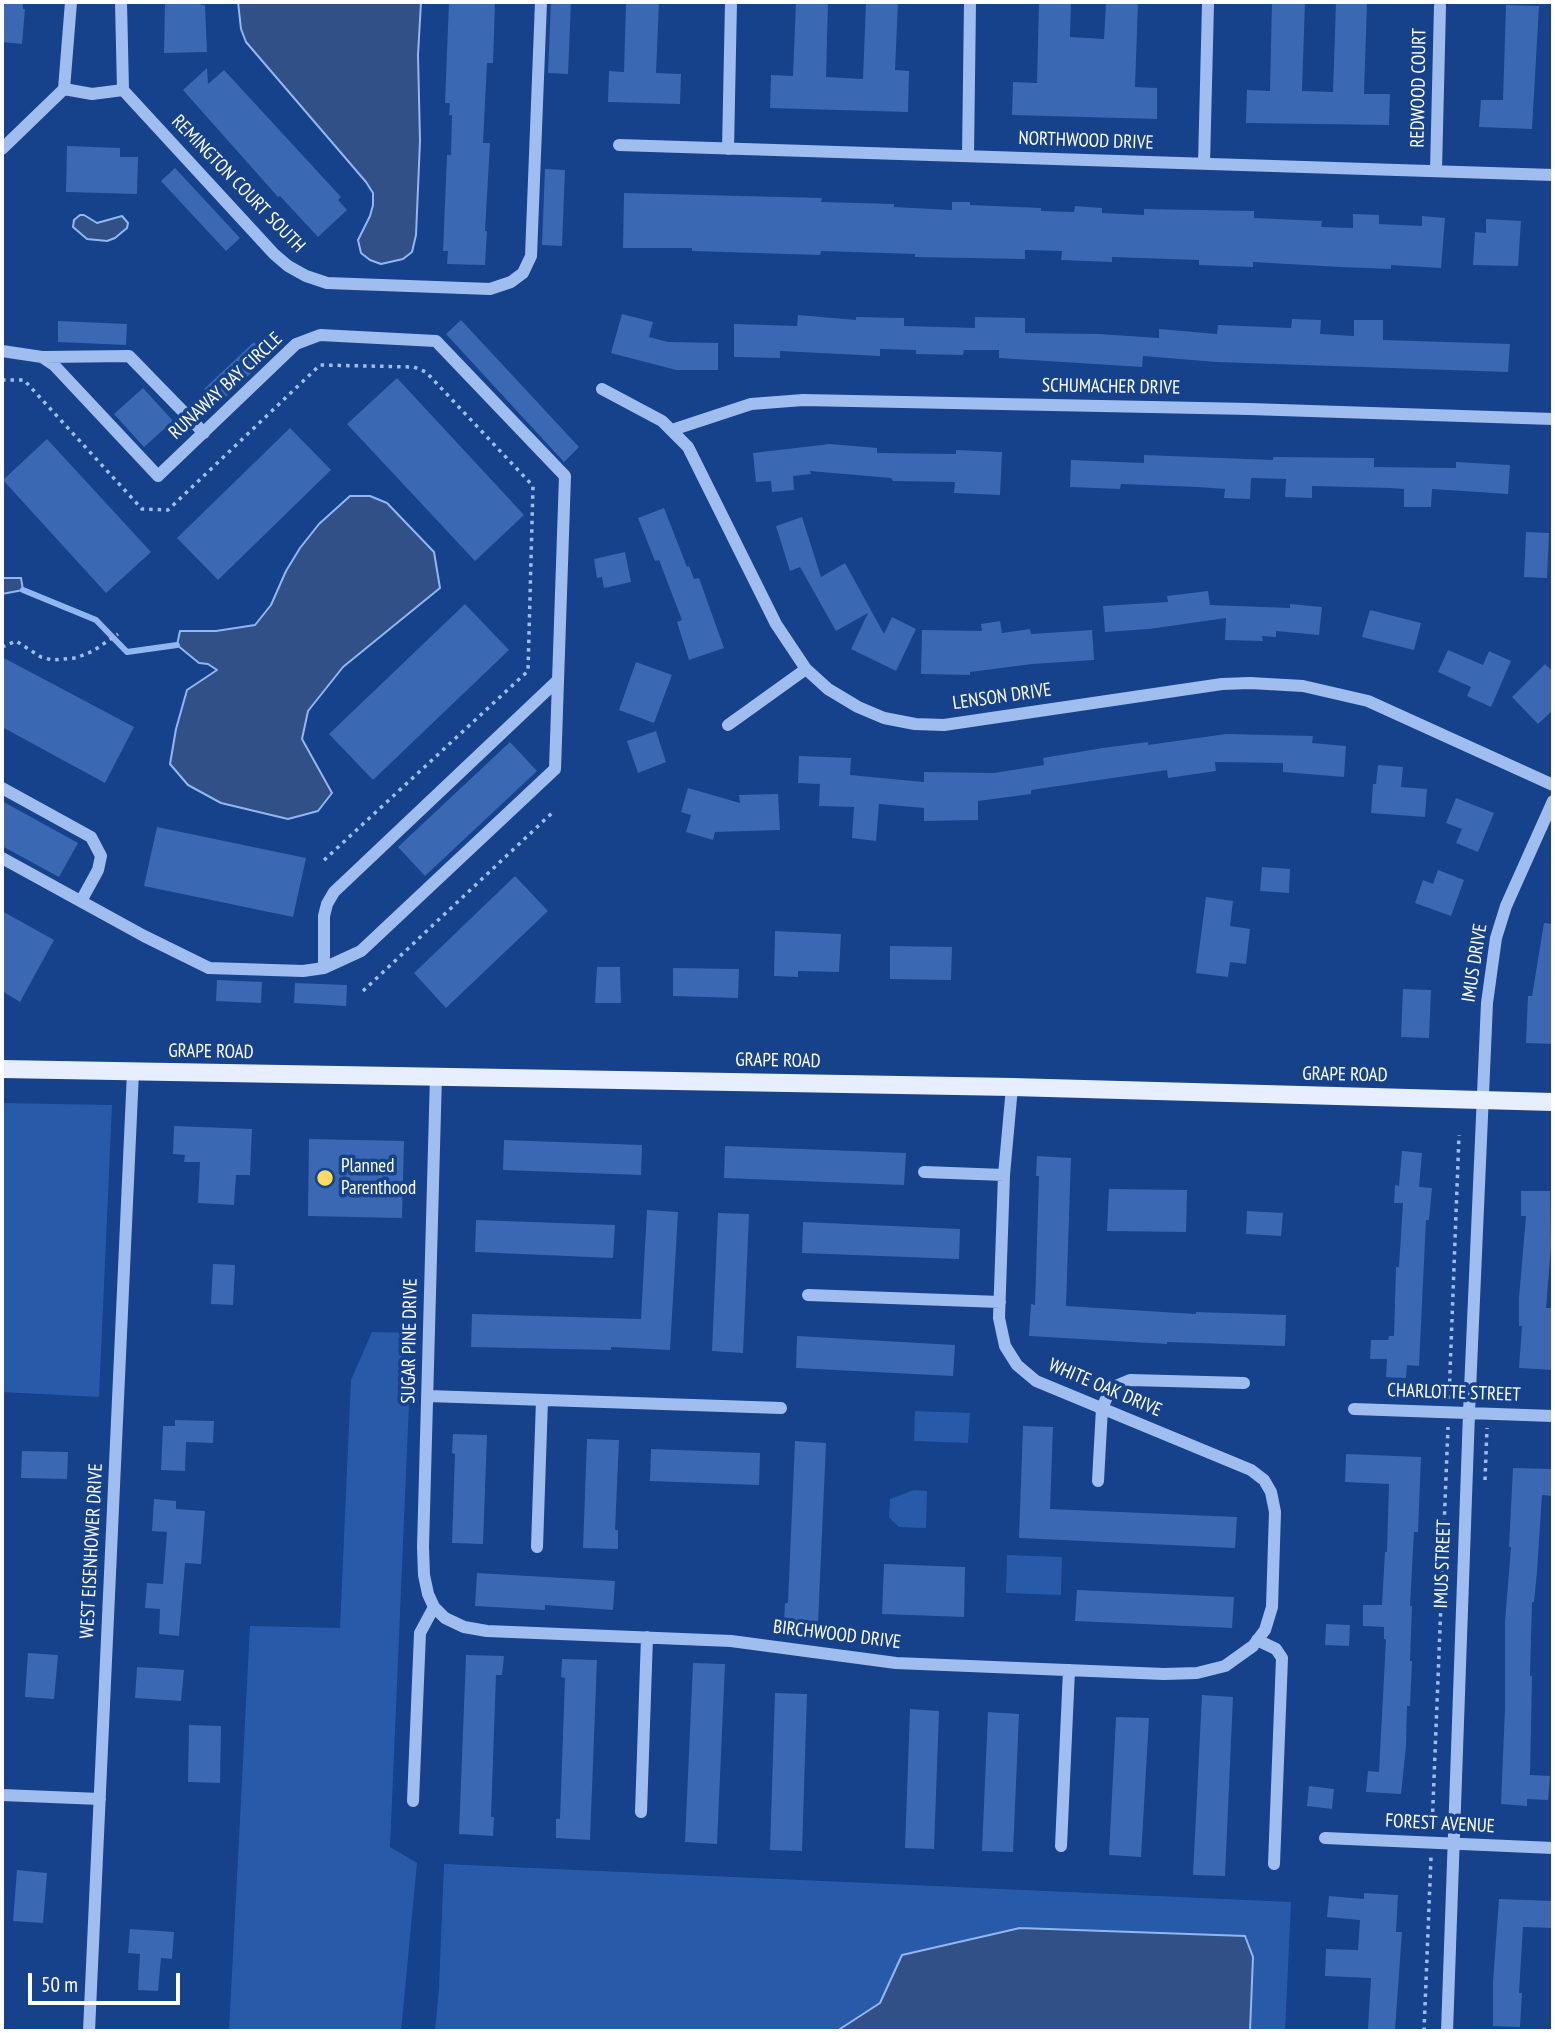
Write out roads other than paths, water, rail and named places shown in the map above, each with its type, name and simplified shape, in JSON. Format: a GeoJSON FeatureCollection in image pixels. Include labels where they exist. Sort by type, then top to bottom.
{"type":"FeatureCollection","features":[{"type":"Feature","properties":{"kind":"main road","name":"GRAPE ROAD"},"geometry":{"type":"LineString","coordinates":[[2,1069],[1012,1087],[1553,1102]]}},
{"type":"Feature","properties":{"kind":"street"},"geometry":{"type":"LineString","coordinates":[[2,149],[64,89],[71,2]]}},
{"type":"Feature","properties":{"kind":"street"},"geometry":{"type":"LineString","coordinates":[[64,89],[92,94],[123,90],[121,2]]}},
{"type":"Feature","properties":{"kind":"street","name":"REMINGTON COURT SOUTH"},"geometry":{"type":"LineString","coordinates":[[123,90],[274,254],[297,271],[327,282],[490,289],[511,282],[523,273],[531,256],[541,2]]}},
{"type":"Feature","properties":{"kind":"street"},"geometry":{"type":"LineString","coordinates":[[728,149],[731,2]]}},
{"type":"Feature","properties":{"kind":"street"},"geometry":{"type":"LineString","coordinates":[[968,156],[970,2]]}},
{"type":"Feature","properties":{"kind":"street"},"geometry":{"type":"LineString","coordinates":[[1204,164],[1208,4]]}},
{"type":"Feature","properties":{"kind":"street","name":"REDWOOD COURT"},"geometry":{"type":"LineString","coordinates":[[1436,170],[1440,6]]}},
{"type":"Feature","properties":{"kind":"street","name":"NORTHWOOD DRIVE"},"geometry":{"type":"LineString","coordinates":[[619,145],[1553,175]]}},
{"type":"Feature","properties":{"kind":"street","name":"RUNAWAY BAY CIRCLE"},"geometry":{"type":"LineString","coordinates":[[2,858],[166,948],[209,968],[303,971],[324,968],[361,951],[555,769],[565,476],[436,341],[320,335],[296,344],[158,476],[54,365],[42,357]]}},
{"type":"Feature","properties":{"kind":"street"},"geometry":{"type":"LineString","coordinates":[[2,351],[42,357],[129,356],[204,433]]}},
{"type":"Feature","properties":{"kind":"street","name":"LENSON DRIVE"},"geometry":{"type":"LineString","coordinates":[[602,389],[640,408],[672,430],[688,447],[776,624],[806,669],[828,689],[858,707],[884,718],[915,724],[944,724],[1222,684],[1303,686],[1368,701],[1553,785]]}},
{"type":"Feature","properties":{"kind":"street","name":"SCHUMACHER DRIVE"},"geometry":{"type":"LineString","coordinates":[[672,430],[751,404],[803,400],[1250,409],[1553,419]]}},
{"type":"Feature","properties":{"kind":"street"},"geometry":{"type":"LineString","coordinates":[[728,725],[806,669]]}},
{"type":"Feature","properties":{"kind":"street"},"geometry":{"type":"LineString","coordinates":[[324,968],[324,916],[334,892],[558,680]]}},
{"type":"Feature","properties":{"kind":"street"},"geometry":{"type":"LineString","coordinates":[[2,788],[91,838],[101,856],[98,870],[81,901]]}},
{"type":"Feature","properties":{"kind":"street","name":"IMUS DRIVE"},"geometry":{"type":"LineString","coordinates":[[1483,1099],[1487,1003],[1496,939],[1506,906],[1553,801]]}},
{"type":"Feature","properties":{"kind":"street","name":"WEST EISENHOWER DRIVE"},"geometry":{"type":"LineString","coordinates":[[89,2031],[132,1072]]}},
{"type":"Feature","properties":{"kind":"street","name":"SUGAR PINE DRIVE"},"geometry":{"type":"LineString","coordinates":[[434,1607],[424,1574],[436,1075]]}},
{"type":"Feature","properties":{"kind":"street","name":"WHITE OAK DRIVE"},"geometry":{"type":"LineString","coordinates":[[1012,1087],[1004,1175],[999,1318],[1005,1346],[1017,1365],[1036,1381],[1251,1470],[1264,1480],[1271,1492],[1275,1513],[1272,1607],[1265,1630],[1239,1658]]}},
{"type":"Feature","properties":{"kind":"street","name":"IMUS STREET"},"geometry":{"type":"LineString","coordinates":[[1447,2031],[1468,1413],[1483,1099]]}},
{"type":"Feature","properties":{"kind":"street"},"geometry":{"type":"LineString","coordinates":[[924,1172],[1004,1175]]}},
{"type":"Feature","properties":{"kind":"street"},"geometry":{"type":"LineString","coordinates":[[808,1295],[1000,1302]]}},
{"type":"Feature","properties":{"kind":"street"},"geometry":{"type":"LineString","coordinates":[[1098,1481],[1102,1408],[1111,1388],[1130,1380],[1244,1383]]}},
{"type":"Feature","properties":{"kind":"street"},"geometry":{"type":"LineString","coordinates":[[428,1396],[780,1408]]}},
{"type":"Feature","properties":{"kind":"street"},"geometry":{"type":"LineString","coordinates":[[537,1547],[542,1400]]}},
{"type":"Feature","properties":{"kind":"street","name":"CHARLOTTE STREET"},"geometry":{"type":"LineString","coordinates":[[1354,1409],[1553,1416]]}},
{"type":"Feature","properties":{"kind":"street"},"geometry":{"type":"LineString","coordinates":[[414,1801],[420,1633],[434,1607]]}},
{"type":"Feature","properties":{"kind":"street","name":"BIRCHWOOD DRIVE"},"geometry":{"type":"LineString","coordinates":[[434,1607],[445,1618],[464,1627],[486,1631],[732,1641],[896,1663],[1197,1673],[1225,1666],[1239,1658]]}},
{"type":"Feature","properties":{"kind":"street"},"geometry":{"type":"LineString","coordinates":[[641,1812],[647,1637]]}},
{"type":"Feature","properties":{"kind":"street"},"geometry":{"type":"LineString","coordinates":[[1258,1640],[1276,1649],[1282,1658],[1274,1864]]}},
{"type":"Feature","properties":{"kind":"street"},"geometry":{"type":"LineString","coordinates":[[1061,1846],[1069,1670]]}},
{"type":"Feature","properties":{"kind":"street"},"geometry":{"type":"LineString","coordinates":[[2,1795],[100,1799]]}},
{"type":"Feature","properties":{"kind":"street","name":"FOREST AVENUE"},"geometry":{"type":"LineString","coordinates":[[1325,1838],[1553,1848]]}},
{"type":"Feature","properties":{"kind":"waterway"},"geometry":{"type":"LineString","coordinates":[[23,590],[96,620],[127,652],[177,645]]}},
{"type":"Feature","properties":{"kind":"place","name":"Planned Parenthood"},"geometry":{"type":"Point","coordinates":[325,1178]}}]}
